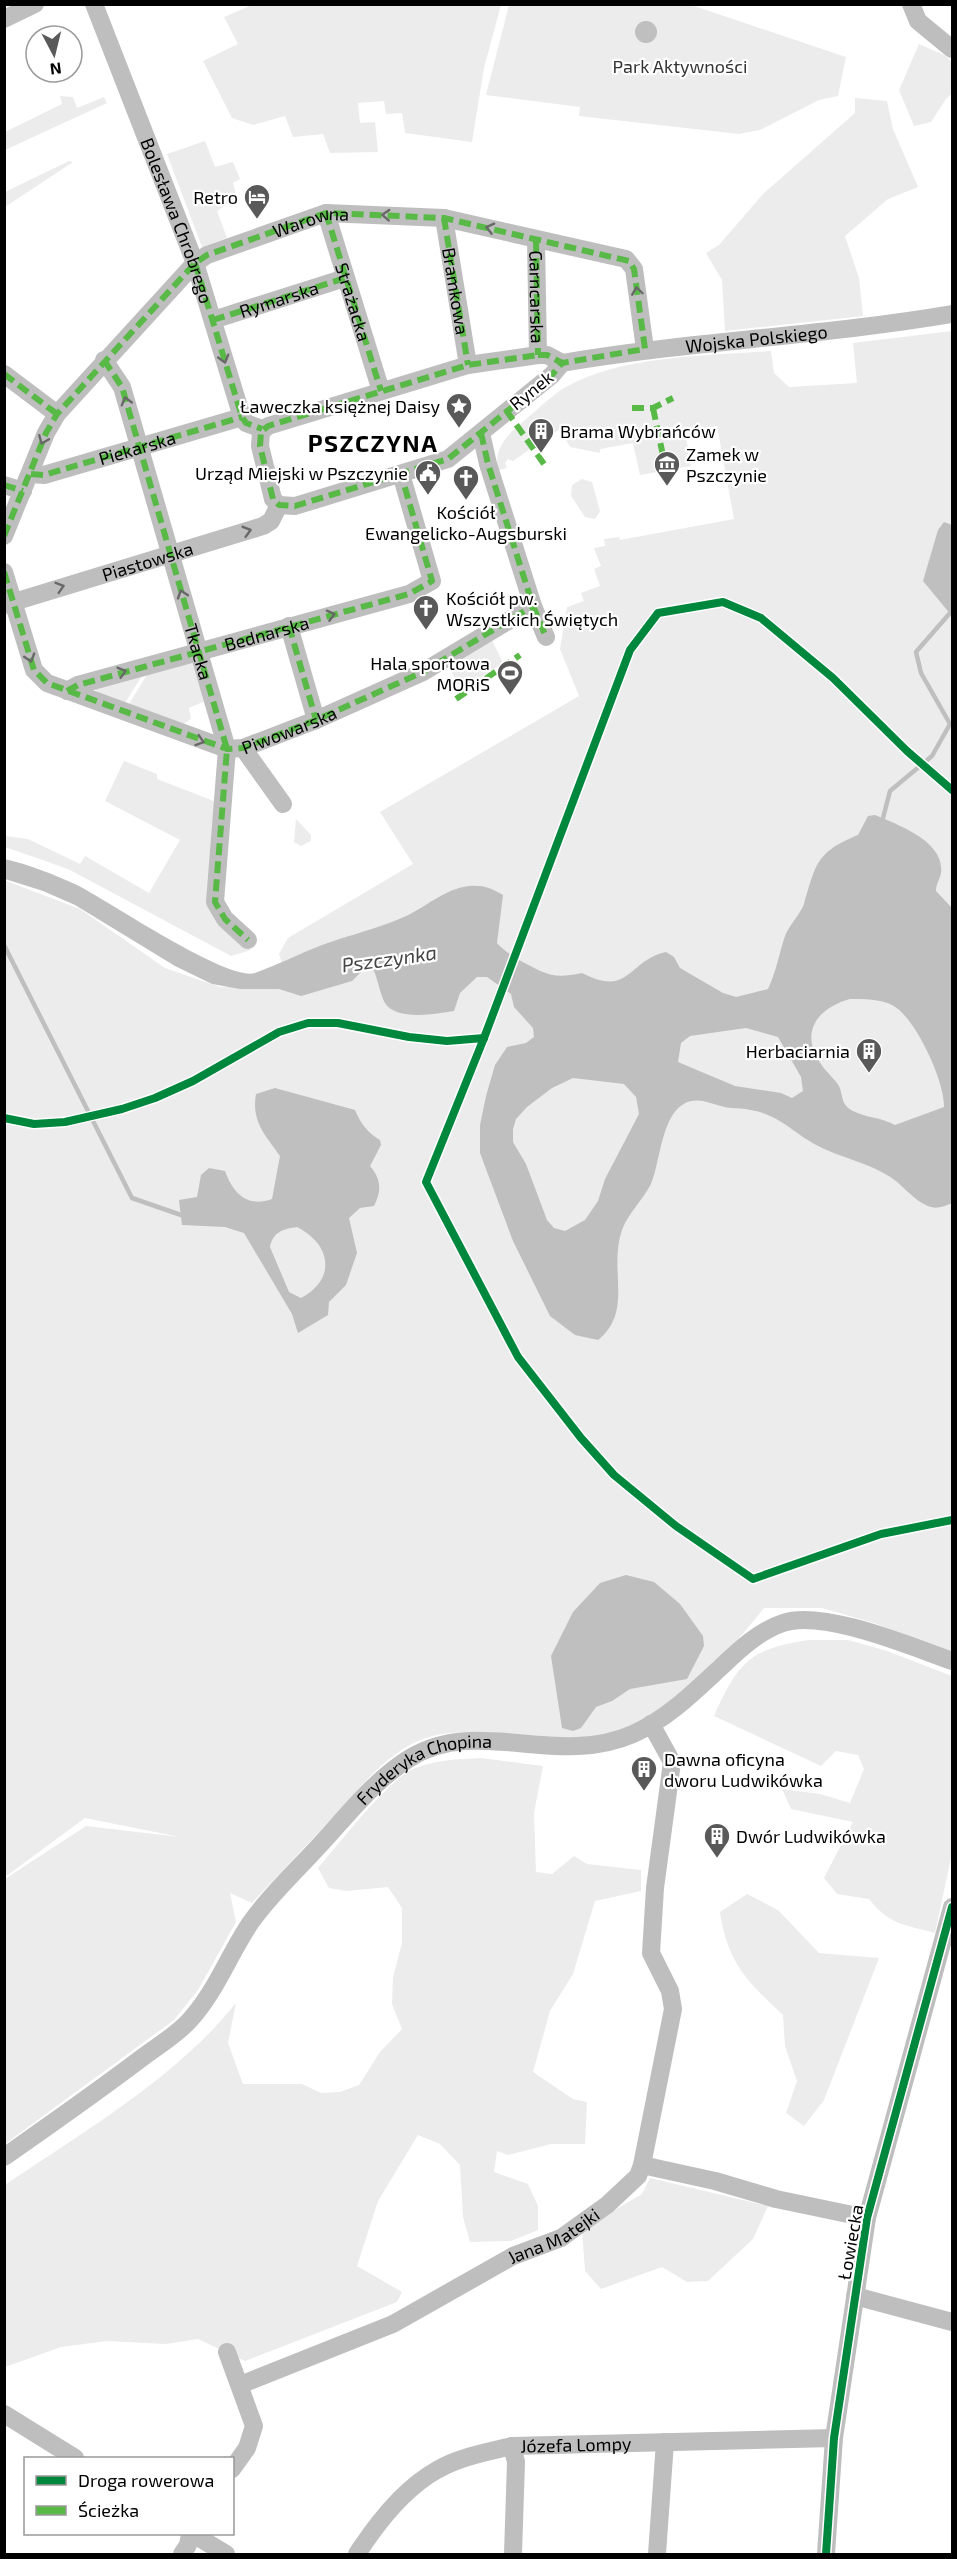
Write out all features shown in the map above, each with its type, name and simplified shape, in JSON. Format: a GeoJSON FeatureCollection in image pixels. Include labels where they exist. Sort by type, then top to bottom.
{"type":"FeatureCollection","features":[{"type":"Feature","properties":{"kind":"street"},"geometry":{"type":"LineString","coordinates":[[4,19],[35,4]]}},
{"type":"Feature","properties":{"kind":"street","name":"Bolesława Chrobrego"},"geometry":{"type":"LineString","coordinates":[[94,4],[195,263],[242,417]]}},
{"type":"Feature","properties":{"kind":"street"},"geometry":{"type":"LineString","coordinates":[[911,4],[918,21],[952,49]]}},
{"type":"Feature","properties":{"kind":"street","name":"Warowna"},"geometry":{"type":"LineString","coordinates":[[4,536],[31,474],[45,434],[57,414],[195,263],[207,255],[326,213],[444,218],[629,261],[634,269],[645,349]]}},
{"type":"Feature","properties":{"kind":"street","name":"Strażacka"},"geometry":{"type":"LineString","coordinates":[[326,213],[381,391]]}},
{"type":"Feature","properties":{"kind":"street","name":"Bramkowa"},"geometry":{"type":"LineString","coordinates":[[444,218],[468,364]]}},
{"type":"Feature","properties":{"kind":"street","name":"Garncarska"},"geometry":{"type":"LineString","coordinates":[[536,240],[538,355]]}},
{"type":"Feature","properties":{"kind":"street","name":"Rymarska"},"geometry":{"type":"LineString","coordinates":[[213,320],[345,278]]}},
{"type":"Feature","properties":{"kind":"street","name":"Wojska Polskiego"},"geometry":{"type":"LineString","coordinates":[[562,363],[645,349],[869,326],[952,314]]}},
{"type":"Feature","properties":{"kind":"street","name":"Rynek"},"geometry":{"type":"LineString","coordinates":[[262,429],[468,364],[538,355],[548,355],[562,363],[552,375],[448,459],[294,507],[279,505]]}},
{"type":"Feature","properties":{"kind":"street","name":"Tkacka"},"geometry":{"type":"LineString","coordinates":[[104,360],[119,381],[199,650],[235,748],[214,902],[225,919],[248,940]]}},
{"type":"Feature","properties":{"kind":"street"},"geometry":{"type":"LineString","coordinates":[[4,374],[57,414]]}},
{"type":"Feature","properties":{"kind":"street"},"geometry":{"type":"LineString","coordinates":[[242,417],[252,426],[262,429],[260,446],[273,499],[279,505]]}},
{"type":"Feature","properties":{"kind":"street","name":"Piekarska"},"geometry":{"type":"LineString","coordinates":[[31,474],[44,475],[242,417]]}},
{"type":"Feature","properties":{"kind":"street"},"geometry":{"type":"LineString","coordinates":[[481,433],[488,464],[533,606],[546,637]]}},
{"type":"Feature","properties":{"kind":"street","name":"Bednarska"},"geometry":{"type":"LineString","coordinates":[[67,691],[78,685],[199,650],[409,594],[432,581],[401,474]]}},
{"type":"Feature","properties":{"kind":"street"},"geometry":{"type":"LineString","coordinates":[[4,485],[23,491]]}},
{"type":"Feature","properties":{"kind":"street","name":"Piastowska"},"geometry":{"type":"LineString","coordinates":[[8,604],[263,526],[271,521],[279,505]]}},
{"type":"Feature","properties":{"kind":"street"},"geometry":{"type":"LineString","coordinates":[[4,572],[8,604]]}},
{"type":"Feature","properties":{"kind":"street","name":"Piwowarska"},"geometry":{"type":"LineString","coordinates":[[8,604],[34,670],[47,683],[235,748],[316,720],[423,672],[533,606]]}},
{"type":"Feature","properties":{"kind":"street"},"geometry":{"type":"LineString","coordinates":[[289,626],[316,720]]}},
{"type":"Feature","properties":{"kind":"street"},"geometry":{"type":"LineString","coordinates":[[235,748],[283,804]]}},
{"type":"Feature","properties":{"kind":"street","name":"Fryderyka Chopina"},"geometry":{"type":"LineString","coordinates":[[4,2157],[109,2083],[188,2022],[209,1995],[251,1922],[272,1896],[385,1776],[410,1758],[434,1745],[468,1739],[550,1747],[595,1746],[633,1734],[683,1702],[745,1646],[784,1622],[808,1620],[846,1627],[952,1661]]}},
{"type":"Feature","properties":{"kind":"street"},"geometry":{"type":"LineString","coordinates":[[651,1724],[672,1762],[655,1888],[651,1953],[670,1991],[673,2009],[642,2165],[715,2181],[776,2199],[867,2218]]}},
{"type":"Feature","properties":{"kind":"street","name":"Łowiecka"},"geometry":{"type":"LineString","coordinates":[[825,2554],[834,2438],[867,2218],[952,1907]]}},
{"type":"Feature","properties":{"kind":"street","name":"Jana Matejki"},"geometry":{"type":"LineString","coordinates":[[240,2385],[393,2324],[513,2256],[561,2238],[607,2205],[638,2176],[642,2165]]}},
{"type":"Feature","properties":{"kind":"street","name":"Łowiecka"},"geometry":{"type":"LineString","coordinates":[[855,2296],[952,2322]]}},
{"type":"Feature","properties":{"kind":"street"},"geometry":{"type":"LineString","coordinates":[[227,2352],[254,2426],[247,2448],[234,2466]]}},
{"type":"Feature","properties":{"kind":"street"},"geometry":{"type":"LineString","coordinates":[[4,2414],[73,2457]]}},
{"type":"Feature","properties":{"kind":"street","name":"Józefa Lompy"},"geometry":{"type":"LineString","coordinates":[[357,2554],[377,2524],[436,2470],[473,2456],[512,2446],[834,2438]]}},
{"type":"Feature","properties":{"kind":"street"},"geometry":{"type":"LineString","coordinates":[[657,2554],[665,2442]]}},
{"type":"Feature","properties":{"kind":"street"},"geometry":{"type":"LineString","coordinates":[[512,2446],[516,2462],[513,2554]]}},
{"type":"Feature","properties":{"kind":"street"},"geometry":{"type":"LineString","coordinates":[[182,2554],[192,2535]]}},
{"type":"Feature","properties":{"kind":"street"},"geometry":{"type":"LineString","coordinates":[[194,2535],[226,2554]]}},
{"type":"Feature","properties":{"kind":"green space"},"geometry":{"type":"Polygon","coordinates":[[[252,5],[501,5],[484,68],[472,142],[405,133],[402,113],[386,114],[384,101],[358,103],[360,123],[375,122],[378,152],[330,153],[323,134],[293,137],[285,116],[253,125],[232,118],[203,61],[238,44],[224,17],[252,5]]]}},
{"type":"Feature","properties":{"kind":"green space","name":"Park Aktywności"},"geometry":{"type":"Polygon","coordinates":[[[509,5],[691,5],[846,57],[838,96],[819,100],[760,130],[739,134],[579,116],[580,107],[486,95],[509,5]]]}},
{"type":"Feature","properties":{"kind":"green space"},"geometry":{"type":"Polygon","coordinates":[[[919,44],[946,56],[952,62],[952,93],[931,122],[914,126],[899,90],[919,44]]]}},
{"type":"Feature","properties":{"kind":"green space"},"geometry":{"type":"Polygon","coordinates":[[[60,96],[73,97],[77,108],[104,97],[107,103],[5,150],[5,132],[62,104],[60,96]]]}},
{"type":"Feature","properties":{"kind":"green space"},"geometry":{"type":"Polygon","coordinates":[[[855,98],[887,101],[893,129],[918,187],[888,199],[845,236],[859,278],[863,316],[725,331],[722,280],[706,253],[719,245],[763,194],[855,113],[855,98]]]}},
{"type":"Feature","properties":{"kind":"green space"},"geometry":{"type":"Polygon","coordinates":[[[205,141],[215,167],[233,162],[240,179],[233,183],[237,197],[217,211],[227,238],[202,247],[167,154],[205,141]]]}},
{"type":"Feature","properties":{"kind":"green space"},"geometry":{"type":"Polygon","coordinates":[[[69,161],[73,162],[5,207],[5,192],[69,161]]]}},
{"type":"Feature","properties":{"kind":"green space"},"geometry":{"type":"Polygon","coordinates":[[[952,331],[952,1654],[877,1624],[822,1608],[764,1608],[733,1645],[694,1684],[651,1716],[629,1728],[607,1735],[573,1739],[468,1732],[439,1734],[412,1744],[375,1772],[252,1903],[230,1893],[236,1922],[198,1990],[174,2020],[5,2144],[5,1879],[86,1826],[180,1837],[85,1818],[5,1877],[4,880],[80,909],[165,968],[220,987],[289,984],[279,954],[288,938],[413,864],[380,812],[579,696],[560,649],[567,607],[584,601],[581,593],[600,586],[594,569],[601,566],[594,548],[605,546],[604,539],[619,537],[620,540],[734,519],[717,426],[685,432],[691,466],[640,475],[633,443],[600,449],[600,453],[570,447],[560,429],[513,461],[508,459],[505,463],[507,468],[498,470],[500,448],[513,431],[564,388],[611,369],[665,359],[771,351],[774,373],[789,387],[857,383],[853,343],[952,331]]]}},
{"type":"Feature","properties":{"kind":"green space"},"geometry":{"type":"Polygon","coordinates":[[[582,479],[592,482],[600,511],[595,519],[585,517],[571,496],[572,485],[582,479]]]}},
{"type":"Feature","properties":{"kind":"green space"},"geometry":{"type":"Polygon","coordinates":[[[491,638],[503,663],[462,690],[448,667],[491,638]]]}},
{"type":"Feature","properties":{"kind":"green space"},"geometry":{"type":"Polygon","coordinates":[[[195,660],[205,701],[189,708],[191,719],[183,724],[129,704],[148,673],[195,660]]]}},
{"type":"Feature","properties":{"kind":"green space"},"geometry":{"type":"Polygon","coordinates":[[[143,674],[125,703],[96,692],[95,687],[143,674]]]}},
{"type":"Feature","properties":{"kind":"green space"},"geometry":{"type":"Polygon","coordinates":[[[124,761],[157,774],[157,779],[219,803],[224,927],[251,950],[231,956],[68,869],[5,847],[5,836],[28,839],[80,864],[85,856],[149,893],[180,840],[105,801],[124,761]]]}},
{"type":"Feature","properties":{"kind":"green space"},"geometry":{"type":"Polygon","coordinates":[[[296,819],[311,835],[311,841],[301,846],[294,842],[296,819]]]}},
{"type":"Feature","properties":{"kind":"green space"},"geometry":{"type":"Polygon","coordinates":[[[808,1640],[848,1640],[887,1651],[952,1676],[952,1853],[935,1933],[907,1926],[891,1919],[876,1908],[869,1899],[837,1894],[824,1878],[853,1822],[791,1809],[782,1789],[820,1794],[850,1803],[864,1769],[858,1755],[836,1751],[821,1766],[714,1716],[731,1683],[748,1662],[772,1648],[808,1640]]]}},
{"type":"Feature","properties":{"kind":"green space"},"geometry":{"type":"Polygon","coordinates":[[[481,1758],[543,1766],[534,1813],[536,1872],[552,1874],[574,1856],[587,1864],[641,1870],[641,1891],[595,1901],[573,1974],[550,2011],[533,2072],[573,2099],[587,2102],[585,2144],[551,2144],[508,2155],[497,2151],[494,2172],[528,2184],[538,2206],[538,2230],[511,2241],[470,2242],[463,2217],[460,2165],[440,2144],[418,2135],[378,2201],[357,2266],[402,2292],[397,2302],[245,2361],[198,2339],[166,2344],[107,2341],[61,2347],[5,2367],[5,2185],[97,2124],[157,2080],[212,2030],[236,2003],[228,2043],[243,2084],[302,2084],[321,2093],[340,2092],[359,2085],[380,2052],[402,2029],[392,2004],[393,1977],[402,1943],[402,1908],[388,1887],[347,1891],[329,1888],[318,1868],[377,1799],[403,1775],[430,1764],[481,1758]]]}},
{"type":"Feature","properties":{"kind":"green space"},"geometry":{"type":"Polygon","coordinates":[[[747,1894],[778,1910],[819,1953],[879,1958],[824,2100],[804,2126],[786,2113],[797,2081],[785,2046],[783,2015],[759,1992],[741,1970],[728,1945],[724,1930],[720,1912],[747,1894]]]}},
{"type":"Feature","properties":{"kind":"green space"},"geometry":{"type":"Polygon","coordinates":[[[650,2178],[768,2206],[753,2239],[708,2281],[687,2282],[662,2267],[601,2289],[585,2271],[582,2229],[642,2194],[650,2178]]]}},
{"type":"Feature","properties":{"kind":"water"},"geometry":{"type":"Polygon","coordinates":[[[646,21],[654,24],[657,32],[654,40],[646,43],[638,40],[635,32],[638,24],[646,21]]]}},
{"type":"Feature","properties":{"kind":"water"},"geometry":{"type":"Polygon","coordinates":[[[944,522],[952,525],[952,616],[923,581],[938,530],[944,522]]]}},
{"type":"Feature","properties":{"kind":"water","name":"Pszczynka"},"geometry":{"type":"Polygon","coordinates":[[[875,815],[896,824],[928,843],[936,852],[940,862],[941,873],[936,891],[952,908],[952,1203],[936,1208],[925,1205],[887,1175],[829,1151],[762,1113],[691,1101],[681,1106],[668,1125],[651,1184],[622,1230],[617,1260],[618,1303],[609,1329],[598,1340],[575,1335],[550,1316],[513,1241],[480,1153],[480,1125],[495,1065],[507,1047],[526,1043],[534,1037],[533,1028],[514,1007],[511,994],[487,977],[477,977],[460,993],[454,1011],[417,1015],[390,1009],[383,999],[374,971],[365,968],[352,981],[301,996],[279,989],[240,989],[212,984],[175,966],[75,905],[43,891],[5,879],[5,859],[41,870],[77,885],[195,953],[241,972],[255,973],[322,945],[404,917],[451,891],[469,886],[483,887],[503,895],[497,943],[519,960],[542,972],[563,976],[582,973],[598,980],[610,981],[628,975],[653,956],[666,952],[674,957],[680,968],[723,993],[736,997],[768,989],[785,936],[804,904],[815,869],[834,847],[858,835],[868,816],[875,815]],[[850,999],[838,1003],[821,1015],[812,1032],[815,1053],[839,1086],[845,1105],[856,1113],[895,1125],[944,1107],[940,1082],[934,1067],[910,1022],[892,1005],[866,999],[850,999]],[[746,1028],[690,1036],[681,1043],[678,1062],[735,1086],[781,1093],[792,1098],[803,1091],[801,1077],[778,1037],[746,1028]],[[573,1078],[552,1088],[527,1107],[516,1119],[513,1142],[526,1164],[547,1220],[554,1228],[565,1231],[585,1220],[598,1201],[605,1179],[639,1114],[636,1097],[624,1084],[573,1078]]]}},
{"type":"Feature","properties":{"kind":"water"},"geometry":{"type":"Polygon","coordinates":[[[275,1088],[355,1110],[365,1127],[380,1140],[381,1145],[370,1166],[379,1185],[377,1200],[374,1206],[360,1208],[349,1218],[357,1253],[346,1285],[329,1302],[328,1315],[298,1333],[292,1314],[244,1233],[225,1227],[182,1225],[179,1200],[197,1197],[201,1175],[209,1168],[225,1171],[232,1186],[248,1200],[255,1202],[272,1199],[280,1156],[258,1121],[256,1094],[275,1088]],[[297,1227],[283,1230],[276,1235],[270,1247],[289,1292],[301,1298],[313,1290],[325,1272],[323,1252],[308,1234],[297,1227]]]}},
{"type":"Feature","properties":{"kind":"water"},"geometry":{"type":"Polygon","coordinates":[[[626,1575],[654,1582],[680,1604],[703,1636],[704,1646],[687,1679],[630,1689],[612,1701],[596,1707],[581,1728],[573,1731],[562,1728],[551,1656],[573,1612],[600,1583],[626,1575]]]}},
{"type":"Feature","properties":{"kind":"waterway"},"geometry":{"type":"LineString","coordinates":[[883,818],[890,791],[932,756],[950,724],[921,673],[916,652],[950,613]]}},
{"type":"Feature","properties":{"kind":"waterway"},"geometry":{"type":"LineString","coordinates":[[4,945],[132,1198],[181,1215]]}},
{"type":"Feature","properties":{"kind":"marked path"},"geometry":{"type":"LineString","coordinates":[[326,213],[381,391]]}},
{"type":"Feature","properties":{"kind":"marked path"},"geometry":{"type":"LineString","coordinates":[[4,536],[46,433],[57,414],[195,263],[207,255],[326,213],[444,218],[629,261],[634,269],[645,349],[562,363]]}},
{"type":"Feature","properties":{"kind":"marked path"},"geometry":{"type":"LineString","coordinates":[[444,218],[468,365]]}},
{"type":"Feature","properties":{"kind":"marked path"},"geometry":{"type":"LineString","coordinates":[[536,240],[538,355]]}},
{"type":"Feature","properties":{"kind":"marked path"},"geometry":{"type":"LineString","coordinates":[[195,263],[242,417],[246,423],[262,429]]}},
{"type":"Feature","properties":{"kind":"marked path"},"geometry":{"type":"LineString","coordinates":[[213,320],[345,278]]}},
{"type":"Feature","properties":{"kind":"marked path"},"geometry":{"type":"LineString","coordinates":[[538,355],[547,355],[562,363],[552,375],[448,459],[295,506],[279,505],[273,499],[260,446],[261,432],[268,426],[468,365],[538,355]]}},
{"type":"Feature","properties":{"kind":"marked path"},"geometry":{"type":"LineString","coordinates":[[104,360],[122,387],[227,749],[215,902],[225,919],[248,940]]}},
{"type":"Feature","properties":{"kind":"marked path"},"geometry":{"type":"LineString","coordinates":[[4,374],[57,414]]}},
{"type":"Feature","properties":{"kind":"marked path"},"geometry":{"type":"LineString","coordinates":[[632,408],[653,408],[673,398]]}},
{"type":"Feature","properties":{"kind":"marked path"},"geometry":{"type":"LineString","coordinates":[[653,408],[666,470]]}},
{"type":"Feature","properties":{"kind":"marked path"},"geometry":{"type":"LineString","coordinates":[[506,410],[544,464]]}},
{"type":"Feature","properties":{"kind":"marked path"},"geometry":{"type":"LineString","coordinates":[[31,474],[44,475],[242,417]]}},
{"type":"Feature","properties":{"kind":"marked path"},"geometry":{"type":"LineString","coordinates":[[481,433],[488,464],[533,606],[546,637]]}},
{"type":"Feature","properties":{"kind":"marked path"},"geometry":{"type":"LineString","coordinates":[[67,691],[78,685],[409,594],[432,581],[401,474]]}},
{"type":"Feature","properties":{"kind":"marked path"},"geometry":{"type":"LineString","coordinates":[[4,485],[23,491]]}},
{"type":"Feature","properties":{"kind":"marked path"},"geometry":{"type":"LineString","coordinates":[[4,572],[34,670],[47,683],[227,749],[243,748],[316,720],[423,672],[533,606]]}},
{"type":"Feature","properties":{"kind":"marked path"},"geometry":{"type":"LineString","coordinates":[[289,626],[316,720]]}},
{"type":"Feature","properties":{"kind":"marked path"},"geometry":{"type":"LineString","coordinates":[[456,699],[520,655]]}},
{"type":"Feature","properties":{"kind":"cycle path"},"geometry":{"type":"LineString","coordinates":[[952,790],[907,751],[833,678],[761,618],[723,602],[658,613],[630,650],[484,1038],[426,1182],[518,1357],[581,1438],[614,1475],[676,1526],[753,1579],[881,1534],[952,1520]]}},
{"type":"Feature","properties":{"kind":"cycle path"},"geometry":{"type":"LineString","coordinates":[[4,1118],[34,1124],[65,1122],[122,1109],[155,1098],[193,1081],[279,1032],[308,1023],[338,1023],[409,1037],[447,1041],[484,1038]]}},
{"type":"Feature","properties":{"kind":"cycle path"},"geometry":{"type":"LineString","coordinates":[[826,2554],[834,2438],[867,2218],[952,1907]]}},
{"type":"Feature","properties":{"kind":"place","name":"Retro"},"geometry":{"type":"Point","coordinates":[257,220]}},
{"type":"Feature","properties":{"kind":"place","name":"Ławeczka księżnej Daisy"},"geometry":{"type":"Point","coordinates":[459,429]}},
{"type":"Feature","properties":{"kind":"place","name":"Brama Wybrańców"},"geometry":{"type":"Point","coordinates":[541,454]}},
{"type":"Feature","properties":{"kind":"place","name":"Zamek w Pszczynie"},"geometry":{"type":"Point","coordinates":[667,487]}},
{"type":"Feature","properties":{"kind":"place","name":"Urząd Miejski w Pszczynie"},"geometry":{"type":"Point","coordinates":[428,496]}},
{"type":"Feature","properties":{"kind":"place","name":"Kościół Ewangelicko-Augsburski"},"geometry":{"type":"Point","coordinates":[466,501]}},
{"type":"Feature","properties":{"kind":"place","name":"Kościół pw. Wszystkich Świętych"},"geometry":{"type":"Point","coordinates":[426,631]}},
{"type":"Feature","properties":{"kind":"place","name":"Hala sportowa MORiS"},"geometry":{"type":"Point","coordinates":[510,696]}},
{"type":"Feature","properties":{"kind":"place","name":"Herbaciarnia"},"geometry":{"type":"Point","coordinates":[869,1074]}},
{"type":"Feature","properties":{"kind":"place","name":"Dawna oficyna dworu Ludwikówka"},"geometry":{"type":"Point","coordinates":[644,1792]}},
{"type":"Feature","properties":{"kind":"place","name":"Dwór Ludwikówka"},"geometry":{"type":"Point","coordinates":[717,1859]}},
{"type":"Feature","properties":{"kind":"district","name":"PSZCZYNA"},"geometry":{"type":"Point","coordinates":[373,442]}}]}
